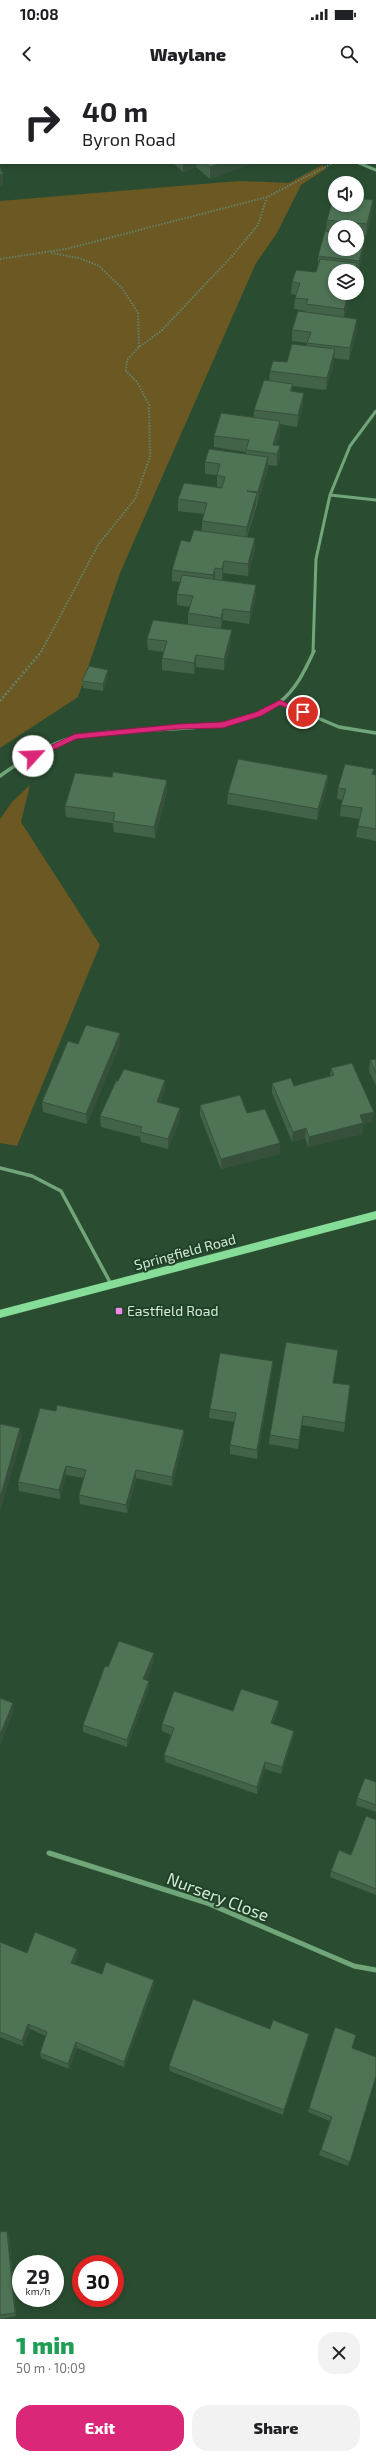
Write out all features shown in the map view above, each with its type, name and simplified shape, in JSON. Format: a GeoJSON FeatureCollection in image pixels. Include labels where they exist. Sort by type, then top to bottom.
{"type":"FeatureCollection","features":[{"type":"Feature","properties":{"kind":"street"},"geometry":{"type":"LineString","coordinates":[[361,164],[376,170]]}},
{"type":"Feature","properties":{"kind":"street"},"geometry":{"type":"LineString","coordinates":[[0,776],[19,762],[75,737],[179,727],[223,725],[259,714],[280,702],[301,679],[314,651],[316,558],[330,495],[350,446],[376,411]]}},
{"type":"Feature","properties":{"kind":"street"},"geometry":{"type":"LineString","coordinates":[[330,495],[376,500]]}},
{"type":"Feature","properties":{"kind":"street"},"geometry":{"type":"LineString","coordinates":[[280,702],[339,727],[376,734]]}},
{"type":"Feature","properties":{"kind":"street"},"geometry":{"type":"LineString","coordinates":[[0,1168],[32,1176],[61,1191],[112,1284]]}},
{"type":"Feature","properties":{"kind":"street","name":"Springfield Road"},"geometry":{"type":"LineString","coordinates":[[0,1314],[375,1217]]}},
{"type":"Feature","properties":{"kind":"street","name":"Nursery Close"},"geometry":{"type":"LineString","coordinates":[[49,1853],[207,1903],[354,1966],[376,1970]]}},
{"type":"Feature","properties":{"kind":"path"},"geometry":{"type":"LineString","coordinates":[[0,259],[48,252],[268,197],[331,164]]}},
{"type":"Feature","properties":{"kind":"path"},"geometry":{"type":"LineString","coordinates":[[0,701],[44,649],[98,545],[135,499],[150,456],[149,405],[137,382],[126,371],[127,360],[138,347],[161,331],[233,255],[258,225],[268,197]]}},
{"type":"Feature","properties":{"kind":"path"},"geometry":{"type":"LineString","coordinates":[[48,252],[78,258],[99,266],[122,288],[138,313],[138,347]]}},
{"type":"Feature","properties":{"kind":"shaded area"},"geometry":{"type":"Polygon","coordinates":[[[322,165],[327,168],[301,185],[277,233],[256,263],[120,573],[78,697],[0,748],[0,201],[239,181],[289,183],[322,165]]]}},
{"type":"Feature","properties":{"kind":"shaded area"},"geometry":{"type":"Polygon","coordinates":[[[30,785],[21,822],[100,945],[17,1146],[0,1143],[0,819],[12,802],[30,785]]]}},
{"type":"Feature","properties":{"kind":"building"},"geometry":{"type":"Polygon","coordinates":[[[206,164],[219,164],[210,167],[206,164]]]}},
{"type":"Feature","properties":{"kind":"building"},"geometry":{"type":"Polygon","coordinates":[[[0,167],[3,174],[0,175],[0,167]]]}},
{"type":"Feature","properties":{"kind":"building"},"geometry":{"type":"Polygon","coordinates":[[[364,199],[373,200],[367,224],[364,224],[364,220],[327,220],[329,212],[364,212],[364,199]]]}},
{"type":"Feature","properties":{"kind":"building"},"geometry":{"type":"Polygon","coordinates":[[[325,231],[328,231],[328,256],[360,256],[359,261],[318,256],[325,231]]]}},
{"type":"Feature","properties":{"kind":"building"},"geometry":{"type":"Polygon","coordinates":[[[320,259],[357,263],[328,264],[328,300],[347,300],[344,309],[306,304],[308,299],[295,298],[300,283],[292,282],[296,270],[316,272],[320,259]]]}},
{"type":"Feature","properties":{"kind":"building"},"geometry":{"type":"Polygon","coordinates":[[[298,311],[357,319],[350,348],[307,343],[311,332],[292,330],[298,311]]]}},
{"type":"Feature","properties":{"kind":"building"},"geometry":{"type":"Polygon","coordinates":[[[292,344],[335,349],[327,378],[270,371],[273,361],[287,362],[292,344]]]}},
{"type":"Feature","properties":{"kind":"building"},"geometry":{"type":"Polygon","coordinates":[[[264,380],[293,384],[290,391],[304,393],[298,415],[254,410],[264,380]]]}},
{"type":"Feature","properties":{"kind":"building"},"geometry":{"type":"Polygon","coordinates":[[[221,413],[280,421],[273,445],[280,446],[277,454],[246,450],[249,440],[214,436],[221,413]]]}},
{"type":"Feature","properties":{"kind":"building"},"geometry":{"type":"Polygon","coordinates":[[[209,449],[268,457],[258,492],[247,491],[257,493],[247,527],[202,521],[207,503],[178,499],[184,483],[222,488],[225,477],[217,475],[220,464],[205,462],[209,449]]]}},
{"type":"Feature","properties":{"kind":"building"},"geometry":{"type":"Polygon","coordinates":[[[194,530],[255,538],[248,564],[224,561],[222,569],[215,568],[213,575],[172,570],[181,540],[190,542],[194,530]]]}},
{"type":"Feature","properties":{"kind":"building"},"geometry":{"type":"Polygon","coordinates":[[[182,575],[256,585],[250,612],[223,609],[221,618],[188,613],[193,596],[177,594],[182,575]]]}},
{"type":"Feature","properties":{"kind":"building"},"geometry":{"type":"Polygon","coordinates":[[[153,620],[232,630],[224,659],[196,655],[194,663],[162,658],[167,641],[147,639],[153,620]]]}},
{"type":"Feature","properties":{"kind":"building"},"geometry":{"type":"Polygon","coordinates":[[[89,666],[108,670],[103,684],[82,681],[89,666]]]}},
{"type":"Feature","properties":{"kind":"building"},"geometry":{"type":"Polygon","coordinates":[[[238,759],[328,775],[318,809],[228,793],[238,759]]]}},
{"type":"Feature","properties":{"kind":"building"},"geometry":{"type":"Polygon","coordinates":[[[345,764],[374,769],[372,774],[376,775],[376,829],[358,826],[362,808],[341,805],[346,789],[338,788],[345,764]]]}},
{"type":"Feature","properties":{"kind":"building"},"geometry":{"type":"Polygon","coordinates":[[[113,772],[167,780],[154,827],[113,821],[115,813],[65,806],[75,773],[112,777],[113,772]]]}},
{"type":"Feature","properties":{"kind":"building"},"geometry":{"type":"Polygon","coordinates":[[[86,1025],[120,1033],[86,1114],[42,1102],[68,1041],[78,1044],[86,1025]]]}},
{"type":"Feature","properties":{"kind":"building"},"geometry":{"type":"Polygon","coordinates":[[[376,1059],[376,1073],[370,1060],[376,1059]]]}},
{"type":"Feature","properties":{"kind":"building"},"geometry":{"type":"Polygon","coordinates":[[[352,1063],[374,1112],[360,1115],[363,1123],[309,1137],[306,1128],[293,1132],[272,1083],[291,1078],[294,1086],[334,1075],[331,1068],[352,1063]]]}},
{"type":"Feature","properties":{"kind":"building"},"geometry":{"type":"Polygon","coordinates":[[[124,1069],[165,1080],[157,1102],[180,1108],[168,1139],[140,1132],[142,1127],[100,1116],[116,1081],[118,1081],[124,1069]]]}},
{"type":"Feature","properties":{"kind":"building"},"geometry":{"type":"Polygon","coordinates":[[[240,1095],[247,1113],[265,1109],[280,1143],[221,1159],[200,1105],[240,1095]]]}},
{"type":"Feature","properties":{"kind":"building"},"geometry":{"type":"Polygon","coordinates":[[[286,1342],[338,1350],[333,1383],[350,1385],[345,1423],[303,1416],[299,1440],[270,1435],[286,1342]]]}},
{"type":"Feature","properties":{"kind":"building"},"geometry":{"type":"Polygon","coordinates":[[[220,1353],[273,1361],[257,1450],[230,1445],[236,1413],[210,1409],[220,1353]]]}},
{"type":"Feature","properties":{"kind":"building"},"geometry":{"type":"Polygon","coordinates":[[[57,1405],[184,1430],[172,1477],[136,1470],[126,1505],[79,1495],[86,1470],[66,1466],[59,1490],[18,1482],[40,1408],[56,1411],[57,1405]]]}},
{"type":"Feature","properties":{"kind":"building"},"geometry":{"type":"Polygon","coordinates":[[[0,1424],[20,1428],[0,1498],[0,1424]]]}},
{"type":"Feature","properties":{"kind":"building"},"geometry":{"type":"Polygon","coordinates":[[[119,1641],[154,1653],[143,1679],[149,1681],[127,1740],[83,1725],[105,1666],[108,1667],[119,1641]]]}},
{"type":"Feature","properties":{"kind":"building"},"geometry":{"type":"Polygon","coordinates":[[[241,1689],[279,1701],[271,1723],[294,1731],[282,1767],[265,1762],[257,1787],[164,1755],[174,1728],[162,1724],[174,1691],[233,1711],[241,1689]]]}},
{"type":"Feature","properties":{"kind":"building"},"geometry":{"type":"Polygon","coordinates":[[[0,1698],[13,1703],[0,1735],[0,1698]]]}},
{"type":"Feature","properties":{"kind":"building"},"geometry":{"type":"Polygon","coordinates":[[[365,1778],[376,1782],[376,1805],[357,1798],[365,1778]]]}},
{"type":"Feature","properties":{"kind":"building"},"geometry":{"type":"Polygon","coordinates":[[[366,1816],[376,1820],[376,1889],[331,1871],[339,1850],[351,1855],[366,1816]]]}},
{"type":"Feature","properties":{"kind":"building"},"geometry":{"type":"Polygon","coordinates":[[[35,1932],[77,1949],[71,1963],[102,1974],[106,1962],[154,1980],[124,2062],[76,2042],[68,2064],[40,2053],[47,2032],[28,2024],[22,2041],[0,2032],[0,1942],[27,1953],[35,1932]]]}},
{"type":"Feature","properties":{"kind":"building"},"geometry":{"type":"Polygon","coordinates":[[[193,1999],[270,2029],[273,2020],[309,2034],[284,2110],[169,2066],[193,1999]]]}},
{"type":"Feature","properties":{"kind":"building"},"geometry":{"type":"Polygon","coordinates":[[[335,2027],[356,2035],[352,2048],[376,2057],[376,2076],[350,2162],[321,2150],[332,2117],[309,2108],[335,2027]]]}},
{"type":"Feature","properties":{"kind":"building"},"geometry":{"type":"Polygon","coordinates":[[[7,2231],[12,2282],[12,2307],[14,2307],[15,2313],[0,2315],[0,2232],[7,2231]]]}},
{"type":"Feature","properties":{"kind":"place","name":"Eastfield Road"},"geometry":{"type":"Point","coordinates":[119,1311]}},
{"type":"Feature","properties":{"kind":"route"},"geometry":{"type":"LineString","coordinates":[[33,756],[75,737],[179,727],[223,725],[259,714],[280,702],[303,712]]}}]}
